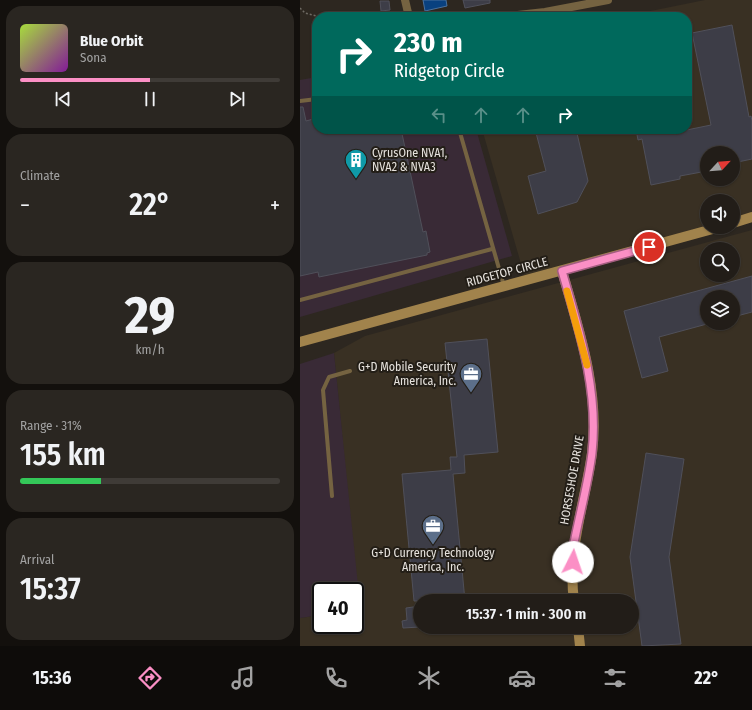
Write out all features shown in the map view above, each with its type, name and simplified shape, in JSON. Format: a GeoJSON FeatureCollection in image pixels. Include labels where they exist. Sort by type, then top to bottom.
{"type":"FeatureCollection","features":[{"type":"Feature","properties":{"kind":"street"},"geometry":{"type":"LineString","coordinates":[[405,0],[408,12]]}},
{"type":"Feature","properties":{"kind":"street"},"geometry":{"type":"LineString","coordinates":[[529,12],[608,0]]}},
{"type":"Feature","properties":{"kind":"street"},"geometry":{"type":"LineString","coordinates":[[740,221],[752,217]]}},
{"type":"Feature","properties":{"kind":"street","name":"RIDGETOP CIRCLE"},"geometry":{"type":"LineString","coordinates":[[300,342],[700,233]]}},
{"type":"Feature","properties":{"kind":"street","name":"HORSESHOE DRIVE"},"geometry":{"type":"LineString","coordinates":[[562,271],[585,355],[591,385],[593,409],[592,453],[573,548],[574,594]]}},
{"type":"Feature","properties":{"kind":"street"},"geometry":{"type":"LineString","coordinates":[[579,634],[580,646]]}},
{"type":"Feature","properties":{"kind":"lane"},"geometry":{"type":"LineString","coordinates":[[300,101],[312,99]]}},
{"type":"Feature","properties":{"kind":"lane"},"geometry":{"type":"LineString","coordinates":[[460,134],[504,287]]}},
{"type":"Feature","properties":{"kind":"lane"},"geometry":{"type":"LineString","coordinates":[[300,300],[492,249]]}},
{"type":"Feature","properties":{"kind":"lane"},"geometry":{"type":"LineString","coordinates":[[332,496],[323,390],[329,377],[350,371]]}},
{"type":"Feature","properties":{"kind":"path"},"geometry":{"type":"LineString","coordinates":[[300,8],[305,13],[312,15]]}},
{"type":"Feature","properties":{"kind":"shaded area"},"geometry":{"type":"Polygon","coordinates":[[[705,0],[752,0],[752,217],[740,221],[740,194],[700,194],[700,229],[526,281],[483,134],[692,134],[692,12],[646,12],[705,0]]]}},
{"type":"Feature","properties":{"kind":"shaded area"},"geometry":{"type":"Polygon","coordinates":[[[312,78],[312,134],[477,134],[512,256],[300,317],[300,80],[312,78]]]}},
{"type":"Feature","properties":{"kind":"shaded area"},"geometry":{"type":"Polygon","coordinates":[[[752,230],[752,646],[300,646],[300,618],[312,616],[312,634],[364,634],[364,582],[357,582],[334,353],[365,336],[700,244],[700,282],[740,282],[740,242],[708,242],[752,230]]]}},
{"type":"Feature","properties":{"kind":"shaded area"},"geometry":{"type":"Polygon","coordinates":[[[334,353],[358,582],[312,582],[312,616],[300,618],[300,364],[334,353]]]}},
{"type":"Feature","properties":{"kind":"water"},"geometry":{"type":"Polygon","coordinates":[[[423,0],[446,0],[447,6],[425,11],[423,0]]]}},
{"type":"Feature","properties":{"kind":"building"},"geometry":{"type":"Polygon","coordinates":[[[463,0],[490,0],[490,3],[465,8],[463,0]]]}},
{"type":"Feature","properties":{"kind":"building"},"geometry":{"type":"Polygon","coordinates":[[[380,1],[389,1],[390,10],[381,11],[380,1]]]}},
{"type":"Feature","properties":{"kind":"building"},"geometry":{"type":"Polygon","coordinates":[[[732,25],[749,117],[751,116],[752,121],[752,159],[740,162],[740,146],[700,146],[700,172],[680,176],[680,179],[651,185],[642,139],[638,140],[637,134],[692,134],[692,129],[711,125],[692,33],[732,25]]]}},
{"type":"Feature","properties":{"kind":"building","name":"CyrusOne NVA1, NVA2 & NVA3"},"geometry":{"type":"Polygon","coordinates":[[[300,107],[303,107],[306,121],[312,119],[312,134],[402,134],[423,232],[426,231],[430,252],[427,253],[427,255],[319,277],[318,272],[300,276],[300,107]]]}},
{"type":"Feature","properties":{"kind":"building"},"geometry":{"type":"Polygon","coordinates":[[[536,134],[577,134],[588,181],[577,202],[538,214],[528,176],[546,171],[536,134]]]}},
{"type":"Feature","properties":{"kind":"building"},"geometry":{"type":"Polygon","coordinates":[[[752,276],[752,312],[740,315],[740,290],[701,290],[730,282],[740,282],[740,279],[752,276]]]}},
{"type":"Feature","properties":{"kind":"building"},"geometry":{"type":"Polygon","coordinates":[[[700,290],[700,326],[659,337],[668,371],[642,378],[624,311],[700,290]]]}},
{"type":"Feature","properties":{"kind":"building"},"geometry":{"type":"Polygon","coordinates":[[[487,339],[498,452],[464,455],[465,473],[453,474],[464,594],[413,594],[402,474],[451,470],[450,457],[457,457],[445,343],[487,339]]]}},
{"type":"Feature","properties":{"kind":"building"},"geometry":{"type":"Polygon","coordinates":[[[646,453],[684,459],[669,557],[681,644],[642,646],[639,624],[639,594],[635,594],[630,557],[646,453]]]}},
{"type":"Feature","properties":{"kind":"building"},"geometry":{"type":"Polygon","coordinates":[[[413,607],[413,627],[403,628],[402,621],[407,620],[406,608],[413,607]]]}},
{"type":"Feature","properties":{"kind":"slow traffic"},"geometry":{"type":"LineString","coordinates":[[567,291],[575,316],[587,365]]}},
{"type":"Feature","properties":{"kind":"place","name":"CyrusOne NVA1, NVA2 & NVA3"},"geometry":{"type":"Point","coordinates":[356,180]}},
{"type":"Feature","properties":{"kind":"place","name":"G+D Mobile Security America, Inc."},"geometry":{"type":"Point","coordinates":[471,394]}},
{"type":"Feature","properties":{"kind":"place","name":"G+D Currency Technology America, Inc."},"geometry":{"type":"Point","coordinates":[433,546]}},
{"type":"Feature","properties":{"kind":"route"},"geometry":{"type":"LineString","coordinates":[[573,562],[573,548],[592,453],[593,409],[591,385],[585,355],[562,271],[649,247]]}}]}
